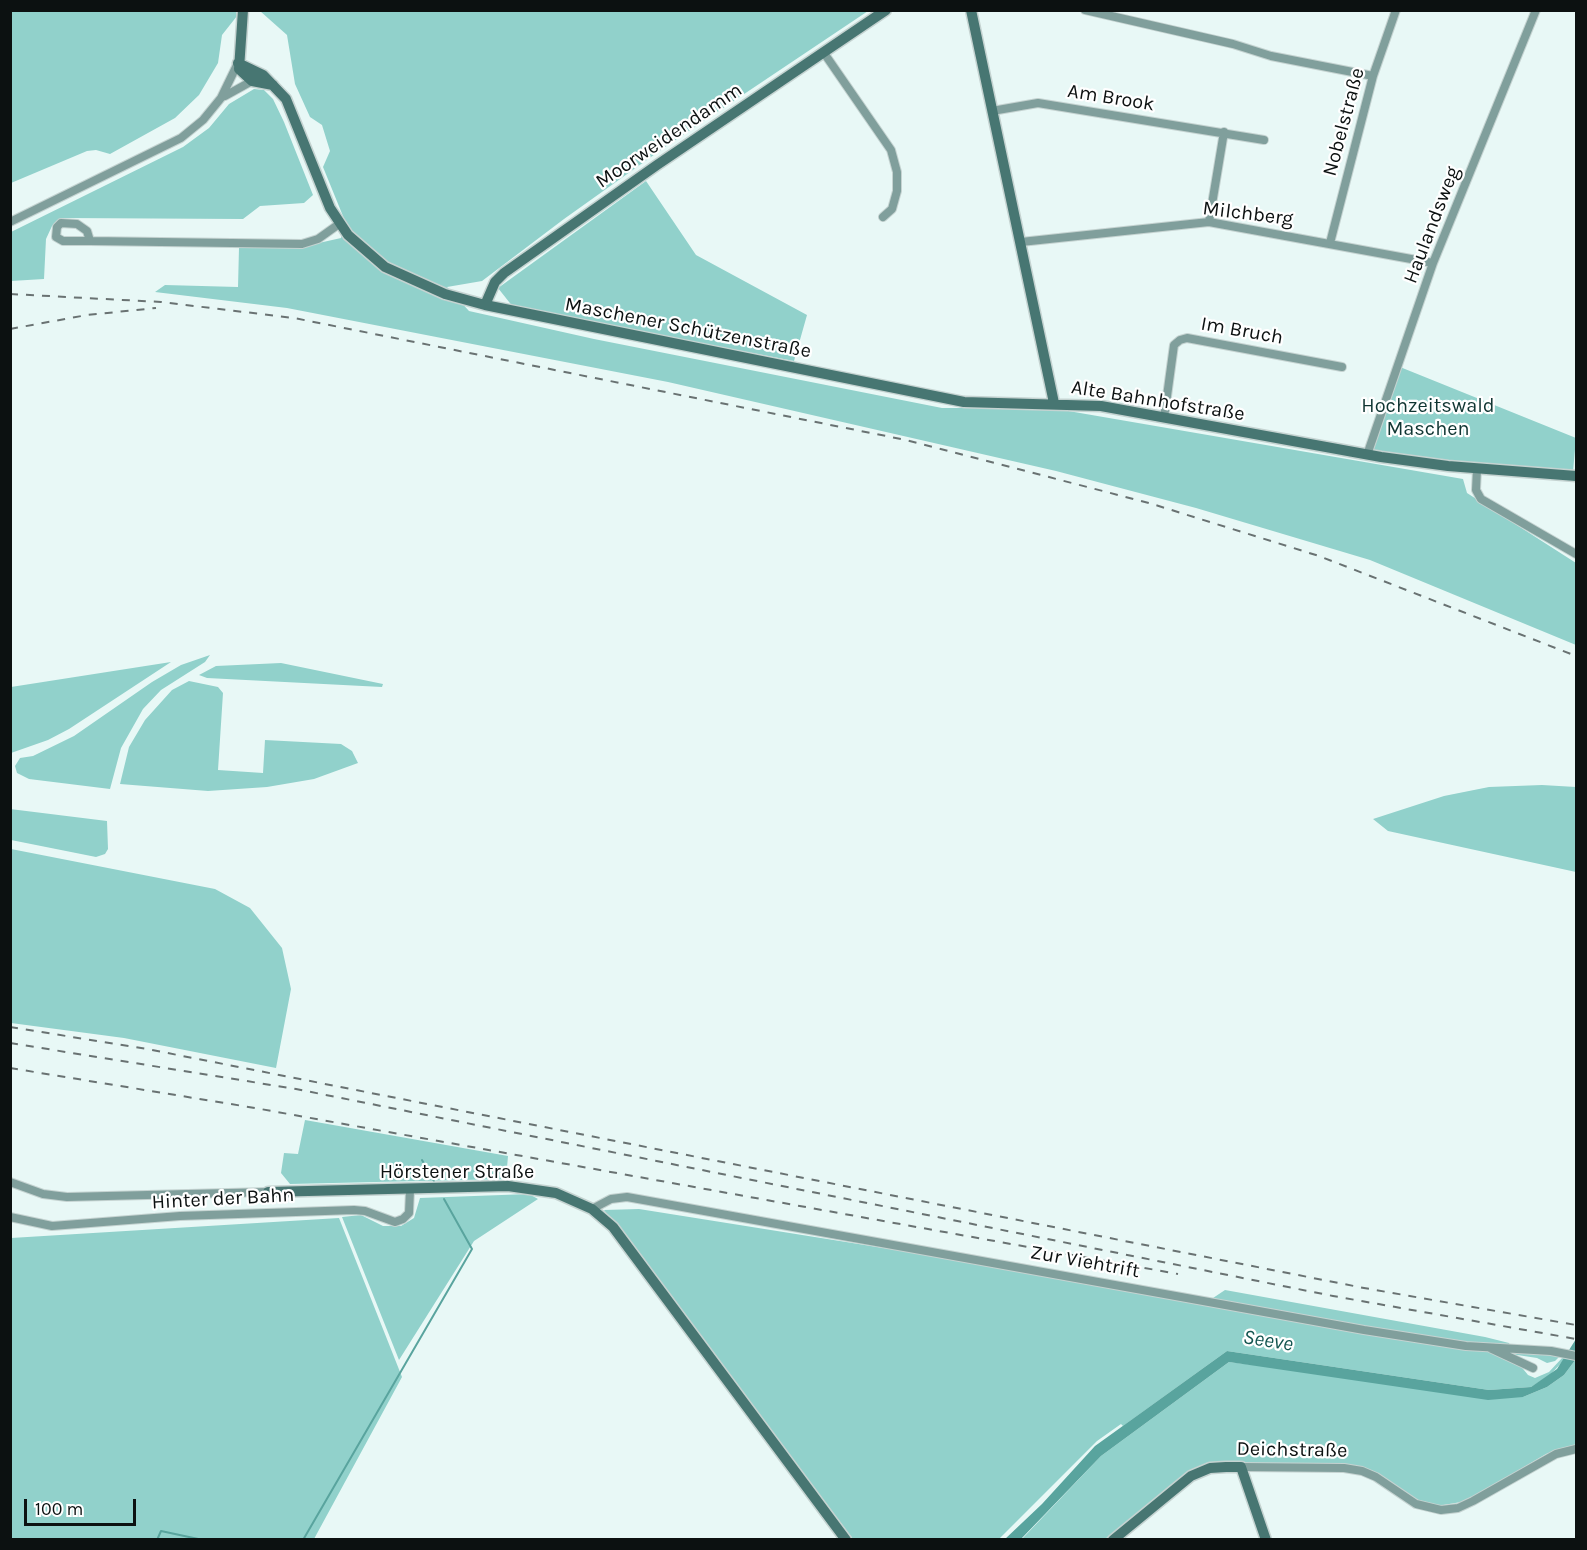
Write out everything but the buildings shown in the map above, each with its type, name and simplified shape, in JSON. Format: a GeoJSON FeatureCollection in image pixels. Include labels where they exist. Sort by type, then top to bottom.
{"type":"FeatureCollection","features":[{"type":"Feature","properties":{"kind":"street"},"geometry":{"type":"LineString","coordinates":[[10,222],[166,148],[192,130],[221,98],[238,63],[243,38],[243,10]]}},
{"type":"Feature","properties":{"kind":"street","name":"Moorweidendamm"},"geometry":{"type":"LineString","coordinates":[[485,305],[495,282],[504,273],[657,165],[886,10]]}},
{"type":"Feature","properties":{"kind":"street","name":"Alte Bahnhofstraße"},"geometry":{"type":"LineString","coordinates":[[971,10],[1054,403],[1101,406],[1367,455],[1477,469],[1576,476]]}},
{"type":"Feature","properties":{"kind":"street"},"geometry":{"type":"LineString","coordinates":[[1085,10],[1233,44],[1271,56],[1372,76]]}},
{"type":"Feature","properties":{"kind":"street","name":"Nobelstraße"},"geometry":{"type":"LineString","coordinates":[[1330,243],[1372,76],[1396,10]]}},
{"type":"Feature","properties":{"kind":"street","name":"Haulandsweg"},"geometry":{"type":"LineString","coordinates":[[1367,455],[1433,263],[1536,10]]}},
{"type":"Feature","properties":{"kind":"street"},"geometry":{"type":"LineString","coordinates":[[824,53],[891,150],[897,172],[897,191],[892,209],[883,217]]}},
{"type":"Feature","properties":{"kind":"street"},"geometry":{"type":"LineString","coordinates":[[238,63],[243,75],[252,81],[275,86]]}},
{"type":"Feature","properties":{"kind":"street","name":"Maschener Schützenstraße"},"geometry":{"type":"LineString","coordinates":[[238,63],[254,69],[275,86],[286,99],[339,224],[358,246],[385,267],[429,288],[485,305],[964,402],[1000,405],[1054,403]]}},
{"type":"Feature","properties":{"kind":"street"},"geometry":{"type":"LineString","coordinates":[[221,98],[252,81]]}},
{"type":"Feature","properties":{"kind":"street","name":"Am Brook"},"geometry":{"type":"LineString","coordinates":[[992,111],[1038,103],[1264,140]]}},
{"type":"Feature","properties":{"kind":"street"},"geometry":{"type":"LineString","coordinates":[[1209,222],[1224,132]]}},
{"type":"Feature","properties":{"kind":"street","name":"Milchberg"},"geometry":{"type":"LineString","coordinates":[[1021,242],[1209,222],[1433,263]]}},
{"type":"Feature","properties":{"kind":"street"},"geometry":{"type":"LineString","coordinates":[[90,241],[302,244],[318,239],[339,224]]}},
{"type":"Feature","properties":{"kind":"street","name":"Im Bruch"},"geometry":{"type":"LineString","coordinates":[[1164,417],[1174,345],[1180,339],[1187,338],[1342,366]]}},
{"type":"Feature","properties":{"kind":"street"},"geometry":{"type":"LineString","coordinates":[[1477,469],[1476,490],[1481,499],[1576,554]]}},
{"type":"Feature","properties":{"kind":"street","name":"Hörstener Straße"},"geometry":{"type":"LineString","coordinates":[[10,1182],[44,1194],[67,1197],[533,1187],[556,1192],[592,1209],[613,1227],[846,1539]]}},
{"type":"Feature","properties":{"kind":"street","name":"Hinter der Bahn"},"geometry":{"type":"LineString","coordinates":[[10,1217],[52,1226],[180,1216],[354,1210],[365,1211],[395,1222],[403,1219],[409,1213],[410,1190]]}},
{"type":"Feature","properties":{"kind":"street","name":"Zur Viehtrift"},"geometry":{"type":"LineString","coordinates":[[592,1209],[611,1198],[627,1197],[1364,1330],[1466,1346],[1551,1351],[1576,1356]]}},
{"type":"Feature","properties":{"kind":"street"},"geometry":{"type":"LineString","coordinates":[[1489,1347],[1533,1368]]}},
{"type":"Feature","properties":{"kind":"street","name":"Deichstraße"},"geometry":{"type":"LineString","coordinates":[[1113,1539],[1191,1476],[1210,1468],[1344,1468],[1362,1471],[1376,1477],[1416,1504],[1441,1510],[1458,1508],[1556,1454],[1576,1449]]}},
{"type":"Feature","properties":{"kind":"street"},"geometry":{"type":"LineString","coordinates":[[1241,1467],[1266,1539]]}},
{"type":"Feature","properties":{"kind":"green space"},"geometry":{"type":"Polygon","coordinates":[[[236,10],[237,16],[222,35],[218,63],[199,95],[175,118],[110,154],[96,150],[87,151],[11,183],[10,11],[236,10]]]}},
{"type":"Feature","properties":{"kind":"green space"},"geometry":{"type":"Polygon","coordinates":[[[260,11],[868,11],[665,147],[482,281],[447,287],[469,311],[594,339],[942,408],[1051,408],[1463,479],[1467,493],[1576,563],[1576,645],[1370,560],[1196,508],[1056,471],[668,382],[287,308],[155,292],[165,285],[238,287],[239,248],[301,247],[341,238],[345,221],[323,167],[330,151],[322,125],[310,117],[295,84],[287,35],[260,11]]]}},
{"type":"Feature","properties":{"kind":"green space"},"geometry":{"type":"Polygon","coordinates":[[[254,89],[264,90],[273,99],[284,122],[313,195],[304,203],[260,206],[243,219],[62,218],[52,226],[46,239],[44,279],[11,281],[11,232],[183,147],[209,128],[229,104],[254,89]]]}},
{"type":"Feature","properties":{"kind":"green space"},"geometry":{"type":"Polygon","coordinates":[[[646,181],[696,255],[807,315],[794,361],[513,307],[498,288],[646,181]]]}},
{"type":"Feature","properties":{"kind":"green space","name":"Hochzeitswald Maschen"},"geometry":{"type":"Polygon","coordinates":[[[1400,367],[1576,438],[1573,472],[1371,453],[1400,367]]]}},
{"type":"Feature","properties":{"kind":"green space"},"geometry":{"type":"Polygon","coordinates":[[[210,655],[205,662],[161,690],[143,709],[121,748],[110,789],[29,779],[17,773],[15,766],[20,758],[33,756],[74,736],[152,682],[181,665],[210,655]]]}},
{"type":"Feature","properties":{"kind":"green space"},"geometry":{"type":"Polygon","coordinates":[[[171,662],[69,729],[48,740],[11,753],[11,687],[171,662]]]}},
{"type":"Feature","properties":{"kind":"green space"},"geometry":{"type":"Polygon","coordinates":[[[281,663],[383,684],[382,687],[207,678],[199,675],[216,666],[281,663]]]}},
{"type":"Feature","properties":{"kind":"green space"},"geometry":{"type":"Polygon","coordinates":[[[189,681],[218,687],[223,693],[218,770],[263,773],[265,740],[341,744],[352,751],[358,763],[314,779],[267,787],[208,791],[120,784],[129,747],[145,720],[172,690],[189,681]]]}},
{"type":"Feature","properties":{"kind":"green space"},"geometry":{"type":"Polygon","coordinates":[[[1542,785],[1576,787],[1576,872],[1388,831],[1373,819],[1444,796],[1489,787],[1542,785]]]}},
{"type":"Feature","properties":{"kind":"green space"},"geometry":{"type":"Polygon","coordinates":[[[10,809],[107,821],[108,849],[105,854],[96,857],[11,840],[10,809]]]}},
{"type":"Feature","properties":{"kind":"green space"},"geometry":{"type":"Polygon","coordinates":[[[11,849],[215,889],[250,908],[282,948],[291,989],[276,1068],[124,1038],[11,1023],[11,849]]]}},
{"type":"Feature","properties":{"kind":"green space"},"geometry":{"type":"Polygon","coordinates":[[[305,1120],[508,1156],[506,1179],[290,1184],[281,1173],[284,1153],[298,1154],[305,1120]]]}},
{"type":"Feature","properties":{"kind":"green space"},"geometry":{"type":"Polygon","coordinates":[[[529,1194],[538,1199],[474,1241],[399,1360],[342,1217],[361,1215],[383,1226],[401,1226],[414,1218],[420,1198],[529,1194]]]}},
{"type":"Feature","properties":{"kind":"green space"},"geometry":{"type":"Polygon","coordinates":[[[639,1209],[1210,1300],[1225,1290],[1485,1337],[1509,1343],[1512,1351],[1561,1355],[1555,1361],[1547,1363],[1537,1358],[1511,1354],[1528,1375],[1535,1378],[1549,1372],[1563,1357],[1566,1358],[1550,1375],[1531,1387],[1489,1390],[1227,1351],[1123,1426],[1121,1424],[1097,1441],[999,1539],[853,1539],[604,1210],[639,1209]]]}},
{"type":"Feature","properties":{"kind":"green space"},"geometry":{"type":"Polygon","coordinates":[[[339,1218],[402,1377],[314,1539],[11,1539],[11,1238],[339,1218]]]}},
{"type":"Feature","properties":{"kind":"green space"},"geometry":{"type":"Polygon","coordinates":[[[1576,1359],[1576,1445],[1546,1454],[1474,1497],[1461,1502],[1438,1506],[1418,1502],[1380,1475],[1359,1466],[1225,1464],[1182,1478],[1105,1539],[1021,1540],[1101,1456],[1229,1362],[1523,1397],[1547,1387],[1564,1375],[1576,1359]]]}},
{"type":"Feature","properties":{"kind":"shaded area"},"geometry":{"type":"Polygon","coordinates":[[[1576,1339],[1576,1359],[1564,1375],[1547,1387],[1523,1397],[1488,1400],[1229,1362],[1101,1456],[1021,1539],[1004,1540],[1042,1504],[1095,1446],[1227,1351],[1489,1390],[1531,1387],[1557,1369],[1576,1339]]]}},
{"type":"Feature","properties":{"kind":"waterway"},"geometry":{"type":"LineString","coordinates":[[422,1160],[434,1181]]}},
{"type":"Feature","properties":{"kind":"waterway"},"geometry":{"type":"LineString","coordinates":[[303,1540],[472,1249],[444,1199]]}},
{"type":"Feature","properties":{"kind":"waterway"},"geometry":{"type":"LineString","coordinates":[[157,1540],[161,1531],[203,1540]]}},
{"type":"Feature","properties":{"kind":"railway"},"geometry":{"type":"LineString","coordinates":[[10,294],[161,302],[294,318],[906,440],[1149,503],[1319,556],[1576,656]]}},
{"type":"Feature","properties":{"kind":"railway"},"geometry":{"type":"LineString","coordinates":[[10,329],[87,315],[156,308]]}},
{"type":"Feature","properties":{"kind":"railway"},"geometry":{"type":"LineString","coordinates":[[10,1027],[147,1049],[1364,1288],[1576,1325]]}},
{"type":"Feature","properties":{"kind":"railway"},"geometry":{"type":"LineString","coordinates":[[10,1043],[296,1089],[1333,1296],[1576,1339]]}},
{"type":"Feature","properties":{"kind":"railway"},"geometry":{"type":"LineString","coordinates":[[10,1068],[255,1108],[1178,1274]]}},
{"type":"Feature","properties":{"kind":"water label","name":"Seeve"},"geometry":{"type":"Point","coordinates":[1268,1341]}}]}
